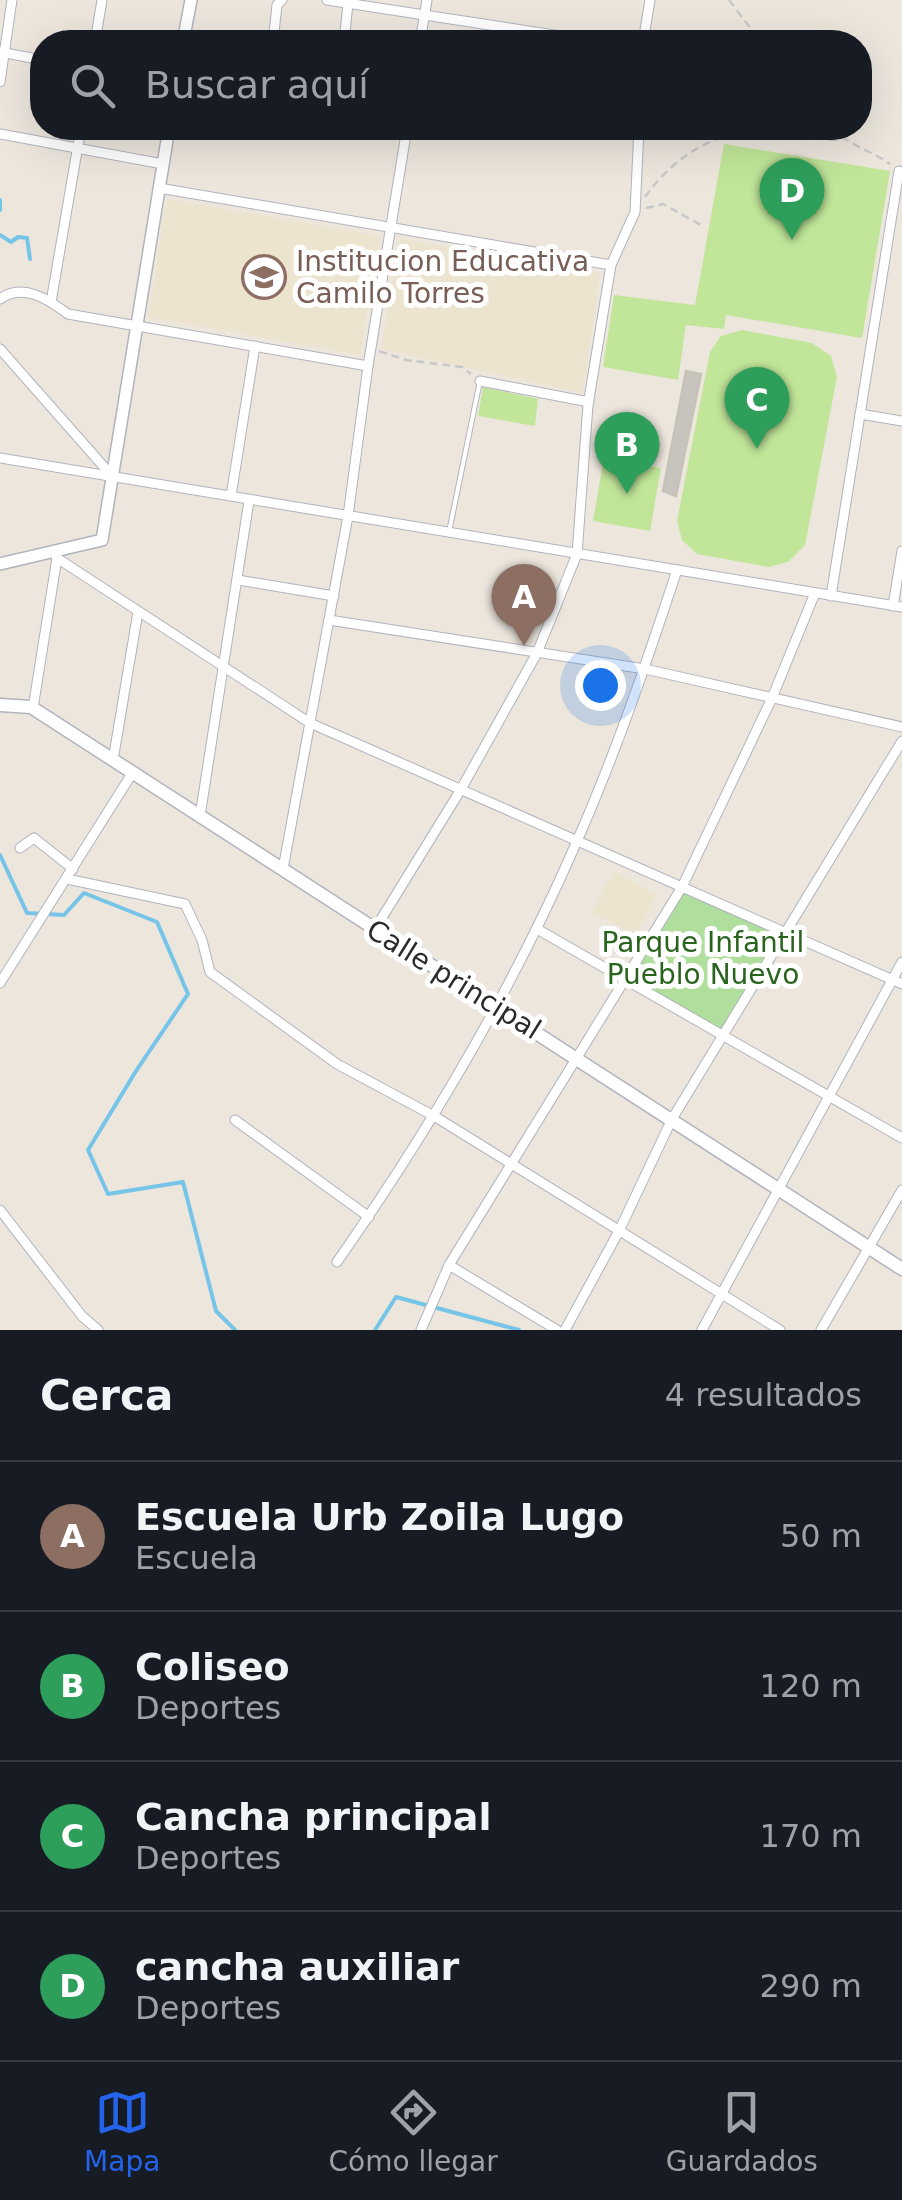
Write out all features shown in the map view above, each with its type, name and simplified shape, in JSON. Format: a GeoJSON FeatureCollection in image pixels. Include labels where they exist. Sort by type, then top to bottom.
{"type":"FeatureCollection","features":[{"type":"Feature","properties":{"kind":"main road","name":"Calle principal"},"geometry":{"type":"LineString","coordinates":[[0,705],[33,708],[902,1269]]}},
{"type":"Feature","properties":{"kind":"street"},"geometry":{"type":"LineString","coordinates":[[0,82],[12,0]]}},
{"type":"Feature","properties":{"kind":"street"},"geometry":{"type":"LineString","coordinates":[[97,30],[102,0]]}},
{"type":"Feature","properties":{"kind":"street"},"geometry":{"type":"LineString","coordinates":[[186,30],[190,0]]}},
{"type":"Feature","properties":{"kind":"street"},"geometry":{"type":"LineString","coordinates":[[274,30],[277,5],[282,0]]}},
{"type":"Feature","properties":{"kind":"street"},"geometry":{"type":"LineString","coordinates":[[327,0],[519,30]]}},
{"type":"Feature","properties":{"kind":"street"},"geometry":{"type":"LineString","coordinates":[[422,30],[427,0]]}},
{"type":"Feature","properties":{"kind":"street"},"geometry":{"type":"LineString","coordinates":[[646,30],[650,0]]}},
{"type":"Feature","properties":{"kind":"street"},"geometry":{"type":"LineString","coordinates":[[345,30],[348,2]]}},
{"type":"Feature","properties":{"kind":"street"},"geometry":{"type":"LineString","coordinates":[[2,52],[30,58]]}},
{"type":"Feature","properties":{"kind":"street"},"geometry":{"type":"LineString","coordinates":[[0,134],[30,139]]}},
{"type":"Feature","properties":{"kind":"street"},"geometry":{"type":"LineString","coordinates":[[39,140],[163,164]]}},
{"type":"Feature","properties":{"kind":"street"},"geometry":{"type":"LineString","coordinates":[[51,302],[79,140]]}},
{"type":"Feature","properties":{"kind":"street"},"geometry":{"type":"LineString","coordinates":[[0,564],[55,555],[102,540],[167,140]]}},
{"type":"Feature","properties":{"kind":"street"},"geometry":{"type":"LineString","coordinates":[[282,869],[348,516],[405,140]]}},
{"type":"Feature","properties":{"kind":"street"},"geometry":{"type":"LineString","coordinates":[[375,929],[460,791],[538,653],[577,554],[589,402],[611,265],[635,212],[638,140]]}},
{"type":"Feature","properties":{"kind":"street"},"geometry":{"type":"LineString","coordinates":[[831,596],[899,171]]}},
{"type":"Feature","properties":{"kind":"street"},"geometry":{"type":"LineString","coordinates":[[159,188],[611,265]]}},
{"type":"Feature","properties":{"kind":"street"},"geometry":{"type":"LineString","coordinates":[[0,299],[6,294],[38,293],[68,314],[368,366]]}},
{"type":"Feature","properties":{"kind":"street"},"geometry":{"type":"LineString","coordinates":[[231,496],[255,346]]}},
{"type":"Feature","properties":{"kind":"street"},"geometry":{"type":"LineString","coordinates":[[0,350],[112,476]]}},
{"type":"Feature","properties":{"kind":"street"},"geometry":{"type":"LineString","coordinates":[[480,381],[589,402]]}},
{"type":"Feature","properties":{"kind":"street"},"geometry":{"type":"LineString","coordinates":[[860,414],[902,421]]}},
{"type":"Feature","properties":{"kind":"street"},"geometry":{"type":"LineString","coordinates":[[0,458],[898,607],[902,551]]}},
{"type":"Feature","properties":{"kind":"street"},"geometry":{"type":"LineString","coordinates":[[200,816],[249,501]]}},
{"type":"Feature","properties":{"kind":"street"},"geometry":{"type":"LineString","coordinates":[[55,555],[224,670],[310,723],[897,982]]}},
{"type":"Feature","properties":{"kind":"street"},"geometry":{"type":"LineString","coordinates":[[33,708],[55,555]]}},
{"type":"Feature","properties":{"kind":"street"},"geometry":{"type":"LineString","coordinates":[[337,1262],[434,1116],[536,929],[578,839],[644,669],[677,570]]}},
{"type":"Feature","properties":{"kind":"street"},"geometry":{"type":"LineString","coordinates":[[238,580],[334,596]]}},
{"type":"Feature","properties":{"kind":"street"},"geometry":{"type":"LineString","coordinates":[[421,1330],[449,1264],[682,886],[772,698],[815,593]]}},
{"type":"Feature","properties":{"kind":"street"},"geometry":{"type":"LineString","coordinates":[[112,760],[138,612]]}},
{"type":"Feature","properties":{"kind":"street"},"geometry":{"type":"LineString","coordinates":[[329,620],[644,669],[902,727]]}},
{"type":"Feature","properties":{"kind":"street"},"geometry":{"type":"LineString","coordinates":[[449,1264],[561,1330],[619,1230],[672,1119],[902,741]]}},
{"type":"Feature","properties":{"kind":"street"},"geometry":{"type":"LineString","coordinates":[[0,982],[133,772]]}},
{"type":"Feature","properties":{"kind":"street"},"geometry":{"type":"LineString","coordinates":[[20,848],[34,838],[73,869]]}},
{"type":"Feature","properties":{"kind":"street"},"geometry":{"type":"LineString","coordinates":[[66,879],[185,904],[202,940],[210,972],[337,1064],[434,1116],[780,1330]]}},
{"type":"Feature","properties":{"kind":"street"},"geometry":{"type":"LineString","coordinates":[[536,929],[902,1138]]}},
{"type":"Feature","properties":{"kind":"street"},"geometry":{"type":"LineString","coordinates":[[702,1330],[829,1096],[897,982],[902,962]]}},
{"type":"Feature","properties":{"kind":"street"},"geometry":{"type":"LineString","coordinates":[[235,1120],[369,1217]]}},
{"type":"Feature","properties":{"kind":"street"},"geometry":{"type":"LineString","coordinates":[[821,1330],[902,1190]]}},
{"type":"Feature","properties":{"kind":"street"},"geometry":{"type":"LineString","coordinates":[[0,1210],[82,1316],[98,1330]]}},
{"type":"Feature","properties":{"kind":"lane"},"geometry":{"type":"LineString","coordinates":[[449,532],[480,381]]}},
{"type":"Feature","properties":{"kind":"path"},"geometry":{"type":"LineString","coordinates":[[729,0],[753,30]]}},
{"type":"Feature","properties":{"kind":"path"},"geometry":{"type":"LineString","coordinates":[[635,212],[651,189],[689,154],[712,140]]}},
{"type":"Feature","properties":{"kind":"path"},"geometry":{"type":"LineString","coordinates":[[844,140],[876,154],[899,171]]}},
{"type":"Feature","properties":{"kind":"path"},"geometry":{"type":"LineString","coordinates":[[635,212],[663,204],[702,226]]}},
{"type":"Feature","properties":{"kind":"path"},"geometry":{"type":"LineString","coordinates":[[371,351],[462,367],[480,381]]}},
{"type":"Feature","properties":{"kind":"shaded area","name":"Institucion Educativa Camilo Torres"},"geometry":{"type":"Polygon","coordinates":[[[167,199],[380,236],[360,355],[148,317],[167,199]]]}},
{"type":"Feature","properties":{"kind":"shaded area"},"geometry":{"type":"Polygon","coordinates":[[[400,239],[600,273],[583,393],[381,349],[400,239]]]}},
{"type":"Feature","properties":{"kind":"shaded area"},"geometry":{"type":"Polygon","coordinates":[[[614,871],[657,894],[636,935],[592,912],[614,871]]]}},
{"type":"Feature","properties":{"kind":"green space"},"geometry":{"type":"Polygon","coordinates":[[[724,144],[890,171],[862,338],[726,315],[724,329],[686,325],[678,380],[603,367],[614,295],[695,305],[724,144]]]}},
{"type":"Feature","properties":{"kind":"green space"},"geometry":{"type":"Polygon","coordinates":[[[742,330],[812,343],[831,356],[837,377],[805,545],[788,562],[769,567],[697,554],[682,540],[677,521],[710,352],[721,336],[742,330]]]}},
{"type":"Feature","properties":{"kind":"green space"},"geometry":{"type":"Polygon","coordinates":[[[483,387],[538,399],[535,426],[478,416],[483,387]]]}},
{"type":"Feature","properties":{"kind":"green space"},"geometry":{"type":"Polygon","coordinates":[[[604,458],[661,468],[650,531],[593,521],[604,458]]]}},
{"type":"Feature","properties":{"kind":"green space","name":"Parque Infantil Pueblo Nuevo"},"geometry":{"type":"Polygon","coordinates":[[[682,887],[784,932],[724,1036],[624,979],[682,887]]]}},
{"type":"Feature","properties":{"kind":"building"},"geometry":{"type":"Polygon","coordinates":[[[686,371],[701,374],[676,496],[663,491],[686,371]]]}},
{"type":"Feature","properties":{"kind":"waterway"},"geometry":{"type":"LineString","coordinates":[[0,200],[0,210]]}},
{"type":"Feature","properties":{"kind":"waterway"},"geometry":{"type":"LineString","coordinates":[[0,235],[11,242],[18,237],[27,238],[30,259]]}},
{"type":"Feature","properties":{"kind":"waterway"},"geometry":{"type":"LineString","coordinates":[[0,855],[27,913],[64,915],[84,893],[157,922],[188,994],[88,1150],[108,1194],[183,1182],[216,1311],[235,1330]]}},
{"type":"Feature","properties":{"kind":"waterway"},"geometry":{"type":"LineString","coordinates":[[375,1330],[396,1297],[519,1330]]}},
{"type":"Feature","properties":{"kind":"place","name":"cancha auxiliar"},"geometry":{"type":"Point","coordinates":[792,240]}},
{"type":"Feature","properties":{"kind":"place","name":"Institucion Educativa Camilo Torres"},"geometry":{"type":"Point","coordinates":[264,277]}},
{"type":"Feature","properties":{"kind":"place","name":"Cancha principal"},"geometry":{"type":"Point","coordinates":[757,449]}},
{"type":"Feature","properties":{"kind":"place","name":"Coliseo"},"geometry":{"type":"Point","coordinates":[627,494]}},
{"type":"Feature","properties":{"kind":"place","name":"Escuela Urb Zoila Lugo"},"geometry":{"type":"Point","coordinates":[524,646]}}]}
